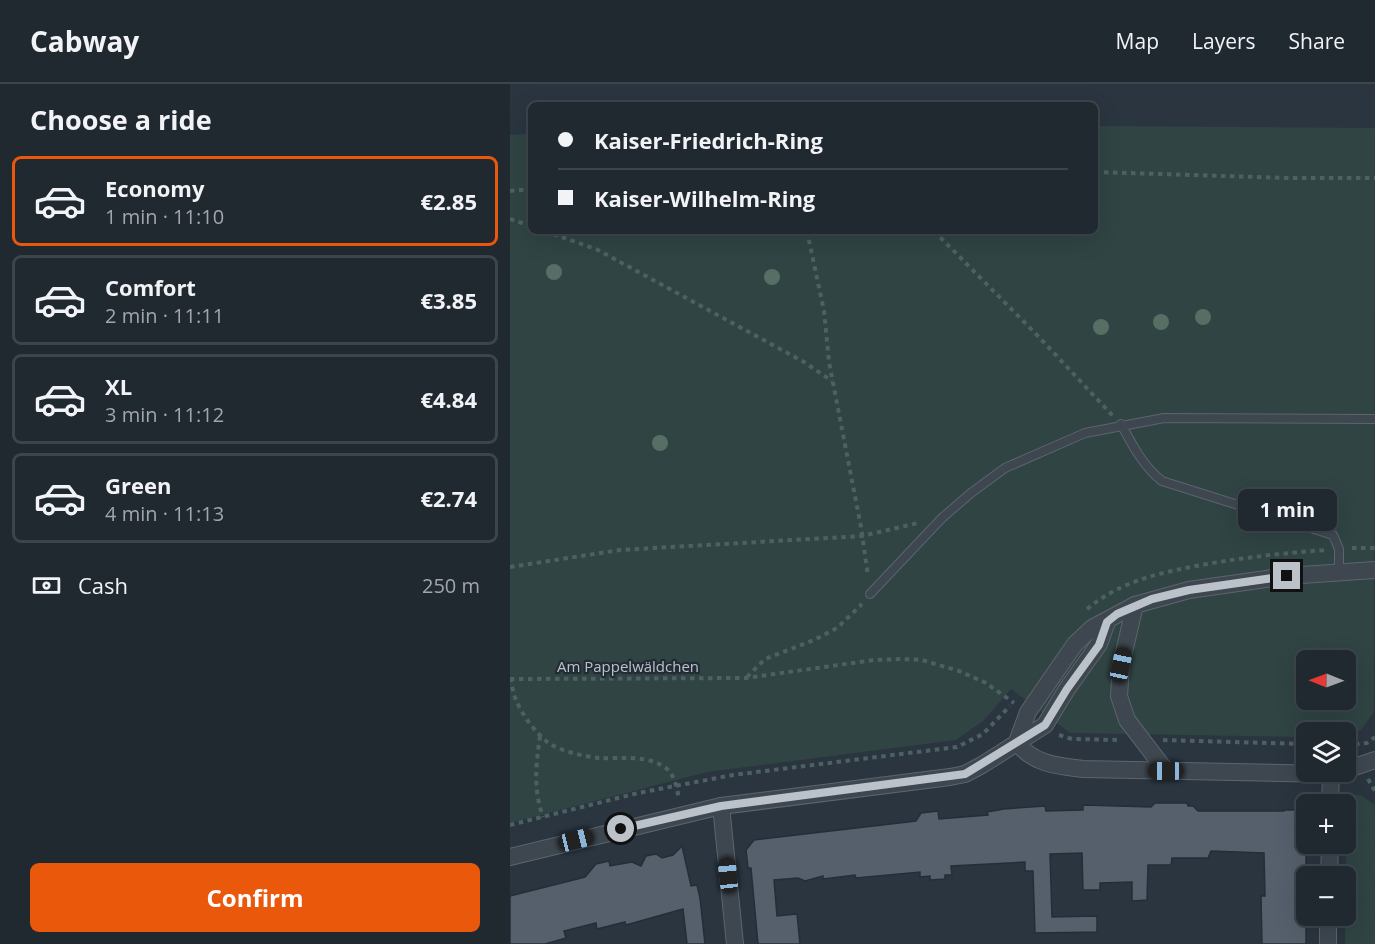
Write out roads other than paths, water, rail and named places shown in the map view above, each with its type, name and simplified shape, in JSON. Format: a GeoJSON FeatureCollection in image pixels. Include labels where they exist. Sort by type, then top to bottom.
{"type":"FeatureCollection","features":[{"type":"Feature","properties":{"kind":"street"},"geometry":{"type":"LineString","coordinates":[[510,856],[721,806],[965,774],[1045,725],[1067,689],[1099,645],[1107,622],[1135,605],[1189,590],[1287,576],[1375,570]]}},
{"type":"Feature","properties":{"kind":"street"},"geometry":{"type":"LineString","coordinates":[[1135,605],[1121,665],[1119,696],[1127,720],[1166,771]]}},
{"type":"Feature","properties":{"kind":"street"},"geometry":{"type":"LineString","coordinates":[[1017,742],[1024,752],[1034,759],[1050,764],[1101,771],[1296,771]]}},
{"type":"Feature","properties":{"kind":"street"},"geometry":{"type":"LineString","coordinates":[[1356,766],[1375,760]]}},
{"type":"Feature","properties":{"kind":"street"},"geometry":{"type":"LineString","coordinates":[[721,806],[735,944]]}},
{"type":"Feature","properties":{"kind":"street"},"geometry":{"type":"LineString","coordinates":[[1328,926],[1328,944]]}},
{"type":"Feature","properties":{"kind":"lane"},"geometry":{"type":"LineString","coordinates":[[870,594],[942,518],[1005,468],[1085,433],[1121,424],[1164,418],[1375,420]]}},
{"type":"Feature","properties":{"kind":"lane"},"geometry":{"type":"LineString","coordinates":[[1121,424],[1140,459],[1162,481],[1333,535],[1339,549],[1338,571]]}}]}
